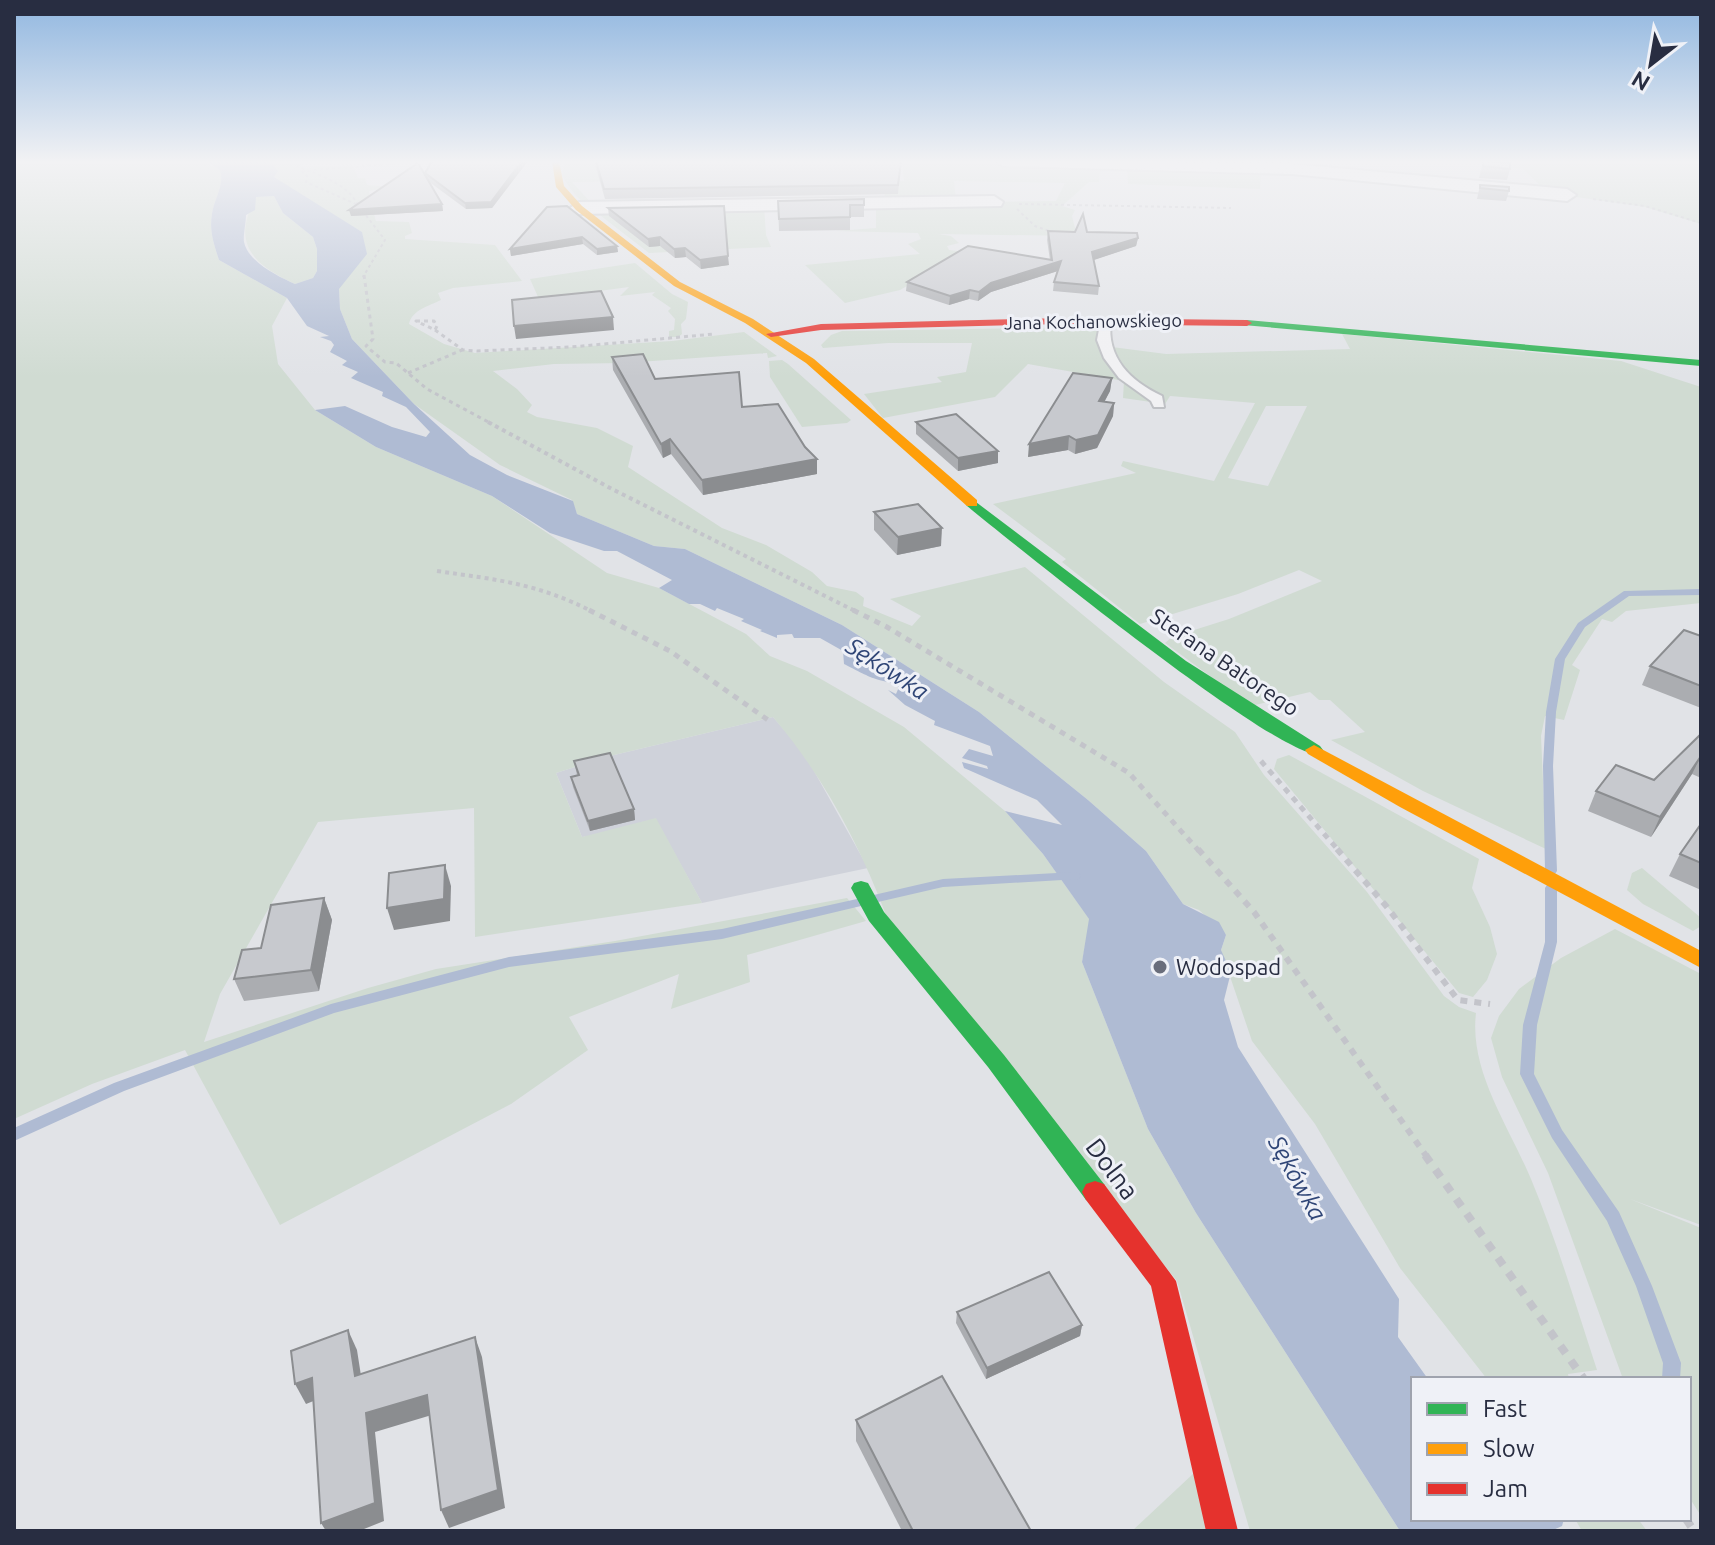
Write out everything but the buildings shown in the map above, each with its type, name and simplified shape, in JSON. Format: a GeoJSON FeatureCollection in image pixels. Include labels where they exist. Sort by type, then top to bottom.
{"type":"FeatureCollection","features":[{"type":"Feature","properties":{"kind":"street"},"geometry":{"type":"LineString","coordinates":[[611,233],[677,284],[771,334]]}},
{"type":"Feature","properties":{"kind":"street","name":"Jana Kochanowskiego"},"geometry":{"type":"LineString","coordinates":[[771,334],[821,327],[1105,321],[1302,327],[1450,343],[1701,363]]}},
{"type":"Feature","properties":{"kind":"street","name":"Stefana Batorego"},"geometry":{"type":"LineString","coordinates":[[771,334],[810,361],[935,472],[1062,577],[1257,717],[1407,803],[1701,960]]}},
{"type":"Feature","properties":{"kind":"street","name":"Dolna"},"geometry":{"type":"LineString","coordinates":[[861,888],[876,916],[996,1061],[1163,1281],[1222,1531]]}},
{"type":"Feature","properties":{"kind":"lane"},"geometry":{"type":"LineString","coordinates":[[1105,321],[1104,342],[1114,361],[1131,385],[1159,404]]}},
{"type":"Feature","properties":{"kind":"path"},"geometry":{"type":"LineString","coordinates":[[380,233],[385,240],[363,277],[373,339],[366,346],[372,353],[385,362],[396,363],[427,389],[599,482],[887,627],[1129,773],[1254,912],[1583,1377]]}},
{"type":"Feature","properties":{"kind":"path"},"geometry":{"type":"LineString","coordinates":[[435,330],[437,326],[434,321],[416,321],[463,350]]}},
{"type":"Feature","properties":{"kind":"path"},"geometry":{"type":"LineString","coordinates":[[408,373],[463,350],[507,352],[724,333]]}},
{"type":"Feature","properties":{"kind":"path"},"geometry":{"type":"LineString","coordinates":[[437,571],[530,585],[556,593],[670,651],[768,720]]}},
{"type":"Feature","properties":{"kind":"path"},"geometry":{"type":"LineString","coordinates":[[1252,751],[1387,907],[1458,1000],[1490,1004]]}},
{"type":"Feature","properties":{"kind":"shaded area"},"geometry":{"type":"Polygon","coordinates":[[[14,233],[212,233],[219,260],[287,298],[272,326],[278,364],[315,410],[376,447],[492,496],[607,573],[659,588],[746,634],[770,656],[807,671],[904,727],[1005,811],[1043,854],[1090,920],[1082,962],[1148,1129],[1196,1213],[1400,1531],[1250,1531],[1177,1281],[886,915],[838,811],[808,763],[773,717],[610,756],[556,773],[582,837],[656,818],[702,903],[475,937],[474,808],[318,822],[220,994],[204,1042],[436,969],[615,941],[847,898],[866,921],[747,955],[750,982],[671,1009],[679,974],[569,1017],[588,1050],[511,1104],[280,1225],[185,1050],[92,1084],[14,1119],[14,233]]]}},
{"type":"Feature","properties":{"kind":"shaded area"},"geometry":{"type":"Polygon","coordinates":[[[246,233],[308,233],[317,249],[317,271],[313,278],[295,284],[257,260],[246,233]]]}},
{"type":"Feature","properties":{"kind":"shaded area"},"geometry":{"type":"Polygon","coordinates":[[[362,233],[412,233],[405,239],[495,245],[522,281],[453,288],[438,293],[441,300],[414,315],[409,324],[444,344],[475,353],[672,341],[744,332],[777,356],[768,358],[767,353],[624,363],[554,364],[493,371],[532,405],[527,412],[537,417],[597,428],[633,446],[628,467],[722,528],[766,545],[812,572],[827,586],[856,592],[864,598],[863,606],[912,626],[921,616],[890,599],[1025,567],[1164,682],[1235,732],[1264,775],[1367,892],[1444,996],[1459,1007],[1476,1013],[1475,1035],[1485,1077],[1540,1202],[1597,1370],[1568,1374],[1569,1377],[1485,1377],[1400,1268],[1315,1124],[1252,1041],[1221,950],[1226,935],[1199,910],[1183,904],[1146,851],[1088,800],[979,712],[842,625],[685,549],[654,546],[577,514],[572,500],[500,465],[414,404],[352,339],[340,309],[339,289],[362,233]]]}},
{"type":"Feature","properties":{"kind":"shaded area"},"geometry":{"type":"Polygon","coordinates":[[[623,233],[766,233],[771,247],[649,253],[623,233]]]}},
{"type":"Feature","properties":{"kind":"shaded area"},"geometry":{"type":"Polygon","coordinates":[[[918,233],[1076,233],[1077,236],[938,234],[951,236],[959,243],[947,246],[949,250],[966,252],[900,290],[845,303],[805,265],[920,254],[908,244],[921,239],[918,233]]]}},
{"type":"Feature","properties":{"kind":"shaded area"},"geometry":{"type":"Polygon","coordinates":[[[635,263],[672,294],[688,302],[686,319],[681,324],[682,334],[678,337],[669,337],[669,331],[674,330],[675,319],[668,311],[671,308],[652,295],[655,292],[620,296],[629,287],[539,299],[530,279],[635,263]]]}},
{"type":"Feature","properties":{"kind":"shaded area"},"geometry":{"type":"Polygon","coordinates":[[[1101,327],[1104,346],[1166,354],[1350,349],[1342,334],[1621,361],[1701,387],[1701,603],[1626,611],[1612,622],[1602,619],[1572,665],[1580,670],[1564,720],[1545,716],[1541,736],[1546,849],[1423,791],[1331,740],[1365,732],[1330,700],[1319,700],[1310,692],[1251,706],[1165,643],[1172,637],[1229,619],[1322,581],[1299,570],[1238,594],[1140,624],[1062,562],[1066,559],[993,504],[1136,473],[1121,466],[1123,461],[1214,481],[1255,403],[1170,396],[1165,404],[1123,398],[1124,381],[1028,364],[995,397],[883,418],[864,394],[942,382],[937,377],[966,372],[972,343],[888,343],[823,348],[821,345],[831,335],[842,331],[1101,327]],[[1266,406],[1228,478],[1268,486],[1307,406],[1266,406]]]}},
{"type":"Feature","properties":{"kind":"shaded area"},"geometry":{"type":"Polygon","coordinates":[[[782,360],[851,420],[847,423],[802,427],[770,377],[769,361],[782,360]]]}},
{"type":"Feature","properties":{"kind":"shaded area"},"geometry":{"type":"Polygon","coordinates":[[[773,717],[804,753],[868,868],[702,903],[660,827],[582,837],[556,773],[610,756],[773,717]]]}},
{"type":"Feature","properties":{"kind":"shaded area"},"geometry":{"type":"Polygon","coordinates":[[[1289,755],[1479,859],[1472,888],[1490,927],[1497,954],[1487,980],[1473,997],[1459,993],[1274,769],[1277,759],[1289,755]]]}},
{"type":"Feature","properties":{"kind":"shaded area"},"geometry":{"type":"Polygon","coordinates":[[[1642,868],[1701,918],[1701,926],[1693,931],[1643,904],[1627,890],[1632,873],[1642,868]]]}},
{"type":"Feature","properties":{"kind":"shaded area"},"geometry":{"type":"Polygon","coordinates":[[[1615,929],[1701,974],[1701,1225],[1630,1199],[1701,1228],[1701,1516],[1691,1500],[1691,1377],[1622,1377],[1548,1173],[1502,1077],[1491,1038],[1499,1016],[1519,989],[1561,958],[1615,929]]]}},
{"type":"Feature","properties":{"kind":"shaded area"},"geometry":{"type":"Polygon","coordinates":[[[1194,1473],[1207,1531],[1132,1531],[1194,1473]]]}},
{"type":"Feature","properties":{"kind":"shaded area"},"geometry":{"type":"Polygon","coordinates":[[[1576,1521],[1640,1521],[1647,1531],[1582,1531],[1576,1521]]]}},
{"type":"Feature","properties":{"kind":"water","name":"Sękówka"},"geometry":{"type":"Polygon","coordinates":[[[212,233],[245,233],[244,242],[251,256],[273,273],[295,284],[313,278],[317,271],[317,249],[308,233],[362,233],[367,254],[339,289],[340,309],[352,339],[414,404],[470,455],[507,475],[573,501],[577,514],[654,546],[685,549],[842,625],[979,712],[1146,851],[1183,904],[1219,922],[1226,935],[1221,950],[1231,972],[1224,1000],[1238,1047],[1399,1299],[1398,1337],[1427,1377],[1411,1377],[1411,1521],[1535,1521],[1544,1531],[1400,1531],[1196,1213],[1148,1129],[1082,962],[1089,919],[1043,854],[1005,811],[1062,825],[1037,800],[964,768],[962,762],[988,769],[962,758],[969,749],[993,756],[990,746],[934,725],[935,721],[905,705],[888,690],[896,694],[899,687],[844,664],[843,651],[820,638],[794,638],[792,634],[777,635],[777,638],[717,608],[715,611],[700,604],[689,604],[659,588],[672,580],[617,551],[604,551],[550,533],[492,496],[376,447],[315,410],[345,406],[392,427],[426,437],[430,432],[406,407],[382,396],[383,392],[351,378],[358,372],[342,365],[347,361],[330,352],[334,345],[320,337],[329,336],[307,326],[287,298],[219,260],[212,233]]]}},
{"type":"Feature","properties":{"kind":"waterway"},"geometry":{"type":"LineString","coordinates":[[1551,871],[1548,766],[1551,712],[1560,659],[1581,625],[1627,593],[1701,592]]}},
{"type":"Feature","properties":{"kind":"waterway"},"geometry":{"type":"LineString","coordinates":[[878,898],[943,883],[1075,876]]}},
{"type":"Feature","properties":{"kind":"waterway"},"geometry":{"type":"LineString","coordinates":[[1551,888],[1551,942],[1530,1025],[1527,1074],[1557,1134],[1613,1217],[1644,1286],[1672,1363],[1671,1377]]}},
{"type":"Feature","properties":{"kind":"waterway"},"geometry":{"type":"LineString","coordinates":[[14,1135],[119,1087],[331,1009],[509,962],[722,934],[857,903]]}},
{"type":"Feature","properties":{"kind":"waterway"},"geometry":{"type":"LineString","coordinates":[[1530,1531],[1551,1521]]}},
{"type":"Feature","properties":{"kind":"traffic: fast"},"geometry":{"type":"LineString","coordinates":[[1247,323],[1701,363]]}},
{"type":"Feature","properties":{"kind":"traffic: fast"},"geometry":{"type":"LineString","coordinates":[[972,503],[1138,634],[1224,694],[1314,750]]}},
{"type":"Feature","properties":{"kind":"traffic: fast"},"geometry":{"type":"LineString","coordinates":[[861,888],[876,916],[996,1061],[1095,1192]]}},
{"type":"Feature","properties":{"kind":"traffic: slow"},"geometry":{"type":"LineString","coordinates":[[611,233],[677,284],[749,321],[810,361],[972,503]]}},
{"type":"Feature","properties":{"kind":"traffic: slow"},"geometry":{"type":"LineString","coordinates":[[1314,750],[1701,960]]}},
{"type":"Feature","properties":{"kind":"traffic: jam"},"geometry":{"type":"LineString","coordinates":[[771,334],[821,327],[1061,321],[1247,323]]}},
{"type":"Feature","properties":{"kind":"traffic: jam"},"geometry":{"type":"LineString","coordinates":[[1095,1192],[1163,1281],[1222,1531]]}},
{"type":"Feature","properties":{"kind":"place","name":"Wodospad"},"geometry":{"type":"Point","coordinates":[1160,967]}}]}
